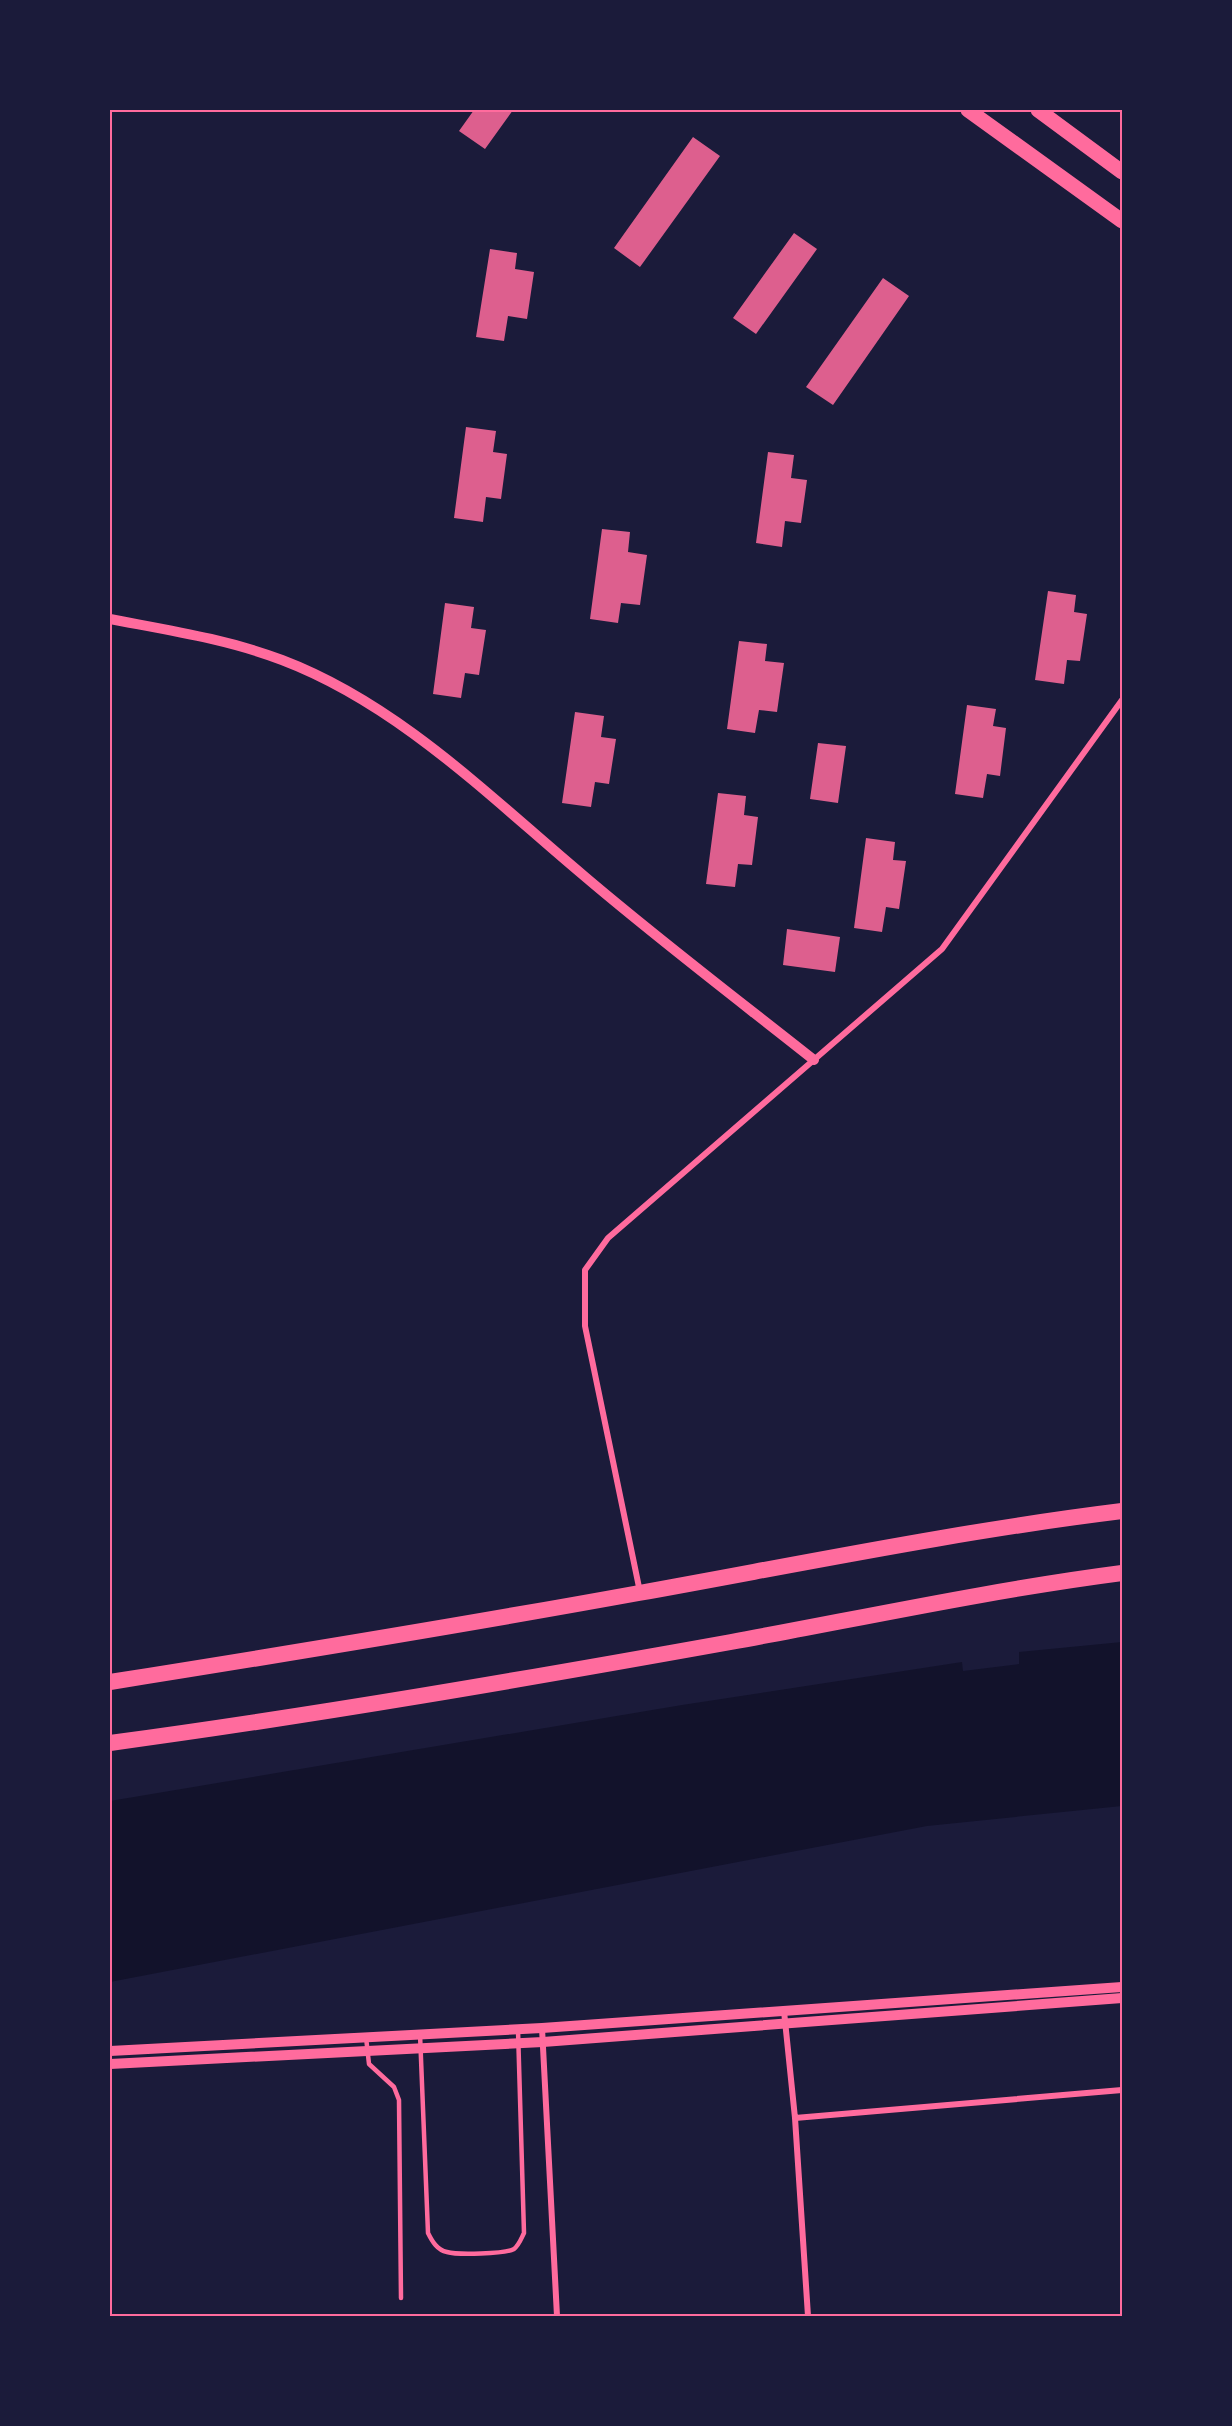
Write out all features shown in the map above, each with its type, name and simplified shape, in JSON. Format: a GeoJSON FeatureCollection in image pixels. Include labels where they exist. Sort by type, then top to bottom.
{"type":"FeatureCollection","features":[{"type":"Feature","properties":{"kind":"highway"},"geometry":{"type":"LineString","coordinates":[[110,1682],[640,1593],[873,1548],[999,1527],[1122,1511]]}},
{"type":"Feature","properties":{"kind":"highway"},"geometry":{"type":"LineString","coordinates":[[110,1743],[417,1696],[732,1642],[1020,1587],[1122,1573]]}},
{"type":"Feature","properties":{"kind":"main road"},"geometry":{"type":"LineString","coordinates":[[968,110],[1122,222]]}},
{"type":"Feature","properties":{"kind":"main road"},"geometry":{"type":"LineString","coordinates":[[1038,110],[1122,172]]}},
{"type":"Feature","properties":{"kind":"street"},"geometry":{"type":"LineString","coordinates":[[110,618],[215,639],[260,653],[282,660],[350,693],[419,737],[610,898],[814,1060]]}},
{"type":"Feature","properties":{"kind":"street"},"geometry":{"type":"LineString","coordinates":[[640,1593],[585,1326],[585,1270],[608,1239],[942,949],[1122,700]]}},
{"type":"Feature","properties":{"kind":"street"},"geometry":{"type":"LineString","coordinates":[[110,2051],[542,2028],[1122,1987]]}},
{"type":"Feature","properties":{"kind":"street"},"geometry":{"type":"LineString","coordinates":[[110,2064],[421,2046],[543,2042],[1122,1998]]}},
{"type":"Feature","properties":{"kind":"street"},"geometry":{"type":"LineString","coordinates":[[784,2011],[795,2118],[808,2316]]}},
{"type":"Feature","properties":{"kind":"street"},"geometry":{"type":"LineString","coordinates":[[542,2028],[557,2316]]}},
{"type":"Feature","properties":{"kind":"street"},"geometry":{"type":"LineString","coordinates":[[795,2118],[1122,2090]]}},
{"type":"Feature","properties":{"kind":"lane"},"geometry":{"type":"LineString","coordinates":[[420,2034],[428,2233],[432,2242],[447,2252],[478,2252],[516,2248],[524,2233],[518,2029]]}},
{"type":"Feature","properties":{"kind":"lane"},"geometry":{"type":"LineString","coordinates":[[366,2037],[369,2064],[394,2087],[399,2100],[401,2298]]}},
{"type":"Feature","properties":{"kind":"shaded area"},"geometry":{"type":"Polygon","coordinates":[[[1122,1642],[1122,1806],[927,1826],[110,1982],[110,1801],[682,1705],[962,1662],[963,1671],[1019,1664],[1019,1652],[1122,1642]]]}},
{"type":"Feature","properties":{"kind":"building"},"geometry":{"type":"Polygon","coordinates":[[[474,110],[513,110],[485,149],[459,131],[474,110]]]}},
{"type":"Feature","properties":{"kind":"building"},"geometry":{"type":"Polygon","coordinates":[[[693,137],[720,156],[640,267],[614,248],[693,137]]]}},
{"type":"Feature","properties":{"kind":"building"},"geometry":{"type":"Polygon","coordinates":[[[794,233],[817,249],[756,334],[733,318],[794,233]]]}},
{"type":"Feature","properties":{"kind":"building"},"geometry":{"type":"Polygon","coordinates":[[[490,249],[517,253],[515,269],[534,272],[527,319],[508,316],[504,341],[476,337],[490,249]]]}},
{"type":"Feature","properties":{"kind":"building"},"geometry":{"type":"Polygon","coordinates":[[[883,278],[909,296],[833,405],[806,387],[883,278]]]}},
{"type":"Feature","properties":{"kind":"building"},"geometry":{"type":"Polygon","coordinates":[[[466,427],[496,431],[493,452],[507,454],[501,499],[486,497],[483,522],[454,518],[466,427]]]}},
{"type":"Feature","properties":{"kind":"building"},"geometry":{"type":"Polygon","coordinates":[[[768,452],[794,455],[791,478],[807,480],[801,523],[785,521],[782,547],[756,543],[768,452]]]}},
{"type":"Feature","properties":{"kind":"building"},"geometry":{"type":"Polygon","coordinates":[[[602,529],[630,532],[628,552],[647,555],[640,605],[621,603],[618,623],[590,619],[602,529]]]}},
{"type":"Feature","properties":{"kind":"building"},"geometry":{"type":"Polygon","coordinates":[[[1048,591],[1076,595],[1074,612],[1087,614],[1080,661],[1067,660],[1064,684],[1035,680],[1048,591]]]}},
{"type":"Feature","properties":{"kind":"building"},"geometry":{"type":"Polygon","coordinates":[[[445,603],[474,607],[471,628],[486,630],[479,675],[465,673],[461,698],[433,694],[445,603]]]}},
{"type":"Feature","properties":{"kind":"building"},"geometry":{"type":"Polygon","coordinates":[[[739,641],[767,644],[765,661],[784,663],[777,712],[759,710],[755,733],[727,729],[739,641]]]}},
{"type":"Feature","properties":{"kind":"building"},"geometry":{"type":"Polygon","coordinates":[[[967,705],[996,709],[993,726],[1006,728],[1000,776],[987,774],[983,798],[955,794],[967,705]]]}},
{"type":"Feature","properties":{"kind":"building"},"geometry":{"type":"Polygon","coordinates":[[[575,712],[604,716],[601,737],[616,739],[609,784],[595,782],[591,807],[562,803],[575,712]]]}},
{"type":"Feature","properties":{"kind":"building"},"geometry":{"type":"Polygon","coordinates":[[[818,743],[846,746],[838,803],[810,799],[818,743]]]}},
{"type":"Feature","properties":{"kind":"building"},"geometry":{"type":"Polygon","coordinates":[[[718,793],[746,796],[744,815],[758,817],[752,865],[738,864],[735,887],[706,884],[718,793]]]}},
{"type":"Feature","properties":{"kind":"building"},"geometry":{"type":"Polygon","coordinates":[[[866,838],[895,842],[893,860],[906,861],[899,909],[886,907],[882,932],[854,928],[866,838]]]}},
{"type":"Feature","properties":{"kind":"building"},"geometry":{"type":"Polygon","coordinates":[[[787,929],[840,937],[835,972],[783,965],[787,929]]]}}]}
